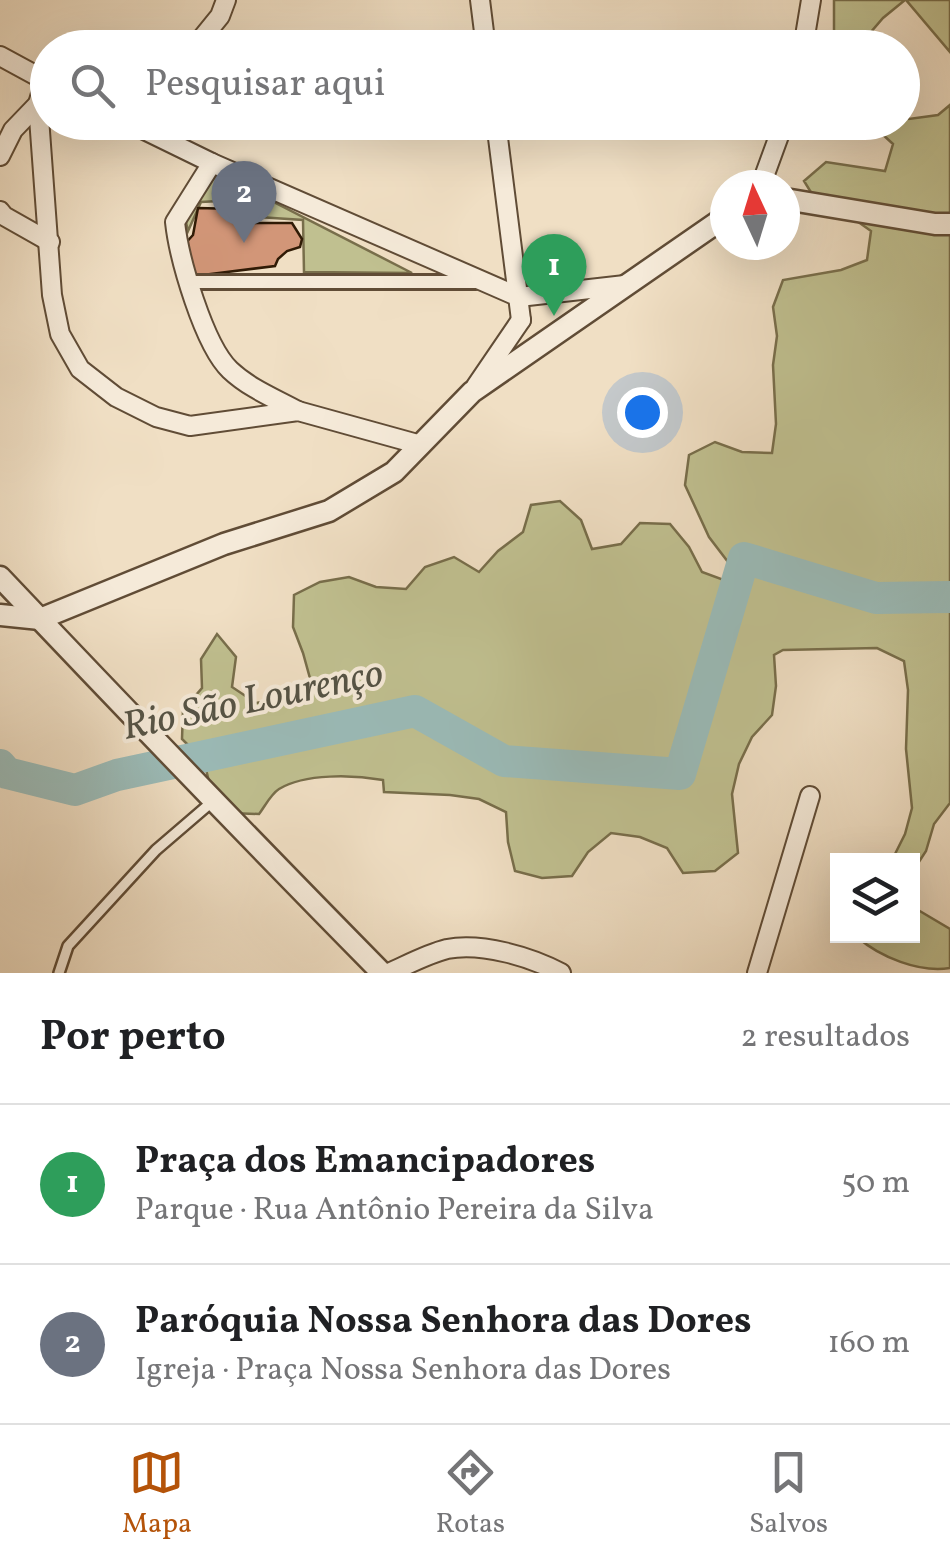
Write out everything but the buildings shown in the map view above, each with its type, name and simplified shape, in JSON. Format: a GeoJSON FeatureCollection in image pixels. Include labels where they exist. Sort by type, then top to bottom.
{"type":"FeatureCollection","features":[{"type":"Feature","properties":{"kind":"street"},"geometry":{"type":"LineString","coordinates":[[209,30],[226,0]]}},
{"type":"Feature","properties":{"kind":"street"},"geometry":{"type":"LineString","coordinates":[[480,0],[484,30]]}},
{"type":"Feature","properties":{"kind":"street"},"geometry":{"type":"LineString","coordinates":[[806,30],[811,0]]}},
{"type":"Feature","properties":{"kind":"street"},"geometry":{"type":"LineString","coordinates":[[0,56],[30,72]]}},
{"type":"Feature","properties":{"kind":"street"},"geometry":{"type":"LineString","coordinates":[[0,156],[13,130],[30,112]]}},
{"type":"Feature","properties":{"kind":"street"},"geometry":{"type":"LineString","coordinates":[[41,140],[52,295],[60,334],[80,370],[116,397],[156,418],[190,426],[298,411]]}},
{"type":"Feature","properties":{"kind":"street"},"geometry":{"type":"LineString","coordinates":[[165,140],[519,297],[625,286]]}},
{"type":"Feature","properties":{"kind":"street"},"geometry":{"type":"LineString","coordinates":[[0,615],[40,619],[224,544],[329,511],[394,472],[472,392],[520,320],[498,140]]}},
{"type":"Feature","properties":{"kind":"street"},"geometry":{"type":"LineString","coordinates":[[766,170],[777,140]]}},
{"type":"Feature","properties":{"kind":"street"},"geometry":{"type":"LineString","coordinates":[[212,163],[175,222],[189,282],[226,367],[248,385],[298,411],[422,445]]}},
{"type":"Feature","properties":{"kind":"street"},"geometry":{"type":"LineString","coordinates":[[800,202],[950,224]]}},
{"type":"Feature","properties":{"kind":"street"},"geometry":{"type":"LineString","coordinates":[[0,211],[50,242]]}},
{"type":"Feature","properties":{"kind":"street"},"geometry":{"type":"LineString","coordinates":[[472,392],[710,226]]}},
{"type":"Feature","properties":{"kind":"street"},"geometry":{"type":"LineString","coordinates":[[189,282],[486,282]]}},
{"type":"Feature","properties":{"kind":"street"},"geometry":{"type":"LineString","coordinates":[[520,320],[550,339]]}},
{"type":"Feature","properties":{"kind":"street"},"geometry":{"type":"LineString","coordinates":[[0,576],[208,796],[385,973],[447,949],[480,947],[543,964],[561,973]]}},
{"type":"Feature","properties":{"kind":"street"},"geometry":{"type":"LineString","coordinates":[[757,973],[810,796]]}},
{"type":"Feature","properties":{"kind":"lane"},"geometry":{"type":"LineString","coordinates":[[59,973],[68,946],[208,796]]}},
{"type":"Feature","properties":{"kind":"green space"},"geometry":{"type":"Polygon","coordinates":[[[834,0],[905,0],[873,30],[834,30],[834,0]]]}},
{"type":"Feature","properties":{"kind":"green space"},"geometry":{"type":"Polygon","coordinates":[[[906,0],[950,0],[950,52],[906,0]]]}},
{"type":"Feature","properties":{"kind":"green space"},"geometry":{"type":"Polygon","coordinates":[[[950,105],[950,803],[934,824],[920,860],[920,853],[896,853],[912,808],[904,661],[877,648],[783,650],[774,655],[776,686],[772,715],[752,737],[739,764],[732,794],[738,853],[715,871],[683,873],[667,848],[640,837],[611,833],[588,852],[572,876],[542,878],[515,871],[506,812],[479,799],[384,792],[383,780],[371,778],[302,780],[276,791],[259,814],[230,813],[211,790],[204,761],[182,739],[183,710],[202,688],[201,659],[217,634],[236,657],[232,687],[256,703],[285,698],[311,682],[293,627],[294,595],[320,582],[349,577],[376,587],[406,589],[425,567],[454,557],[479,572],[523,532],[531,505],[560,501],[581,520],[592,549],[621,544],[640,523],[670,524],[689,547],[702,572],[729,582],[728,562],[709,537],[685,485],[689,455],[715,442],[742,452],[772,453],[777,336],[773,307],[783,280],[841,270],[867,260],[871,231],[847,214],[820,207],[804,181],[826,162],[885,171],[893,144],[889,140],[920,140],[920,117],[938,115],[950,105]]]}},
{"type":"Feature","properties":{"kind":"green space"},"geometry":{"type":"Polygon","coordinates":[[[219,174],[412,273],[304,272],[303,220],[243,216],[238,200],[201,202],[188,231],[185,218],[201,190],[219,174]]]}},
{"type":"Feature","properties":{"kind":"green space"},"geometry":{"type":"Polygon","coordinates":[[[920,911],[950,929],[950,968],[926,968],[877,951],[866,943],[920,943],[920,911]]]}},
{"type":"Feature","properties":{"kind":"waterway","name":"Rio São Lourenço"},"geometry":{"type":"LineString","coordinates":[[0,765],[7,773],[75,790],[117,775],[415,711],[504,761],[680,774],[744,558],[876,598],[950,597]]}},
{"type":"Feature","properties":{"kind":"place","name":"Paróquia Nossa Senhora das Dores"},"geometry":{"type":"Point","coordinates":[244,243]}},
{"type":"Feature","properties":{"kind":"place","name":"Praça dos Emancipadores"},"geometry":{"type":"Point","coordinates":[554,316]}}]}
